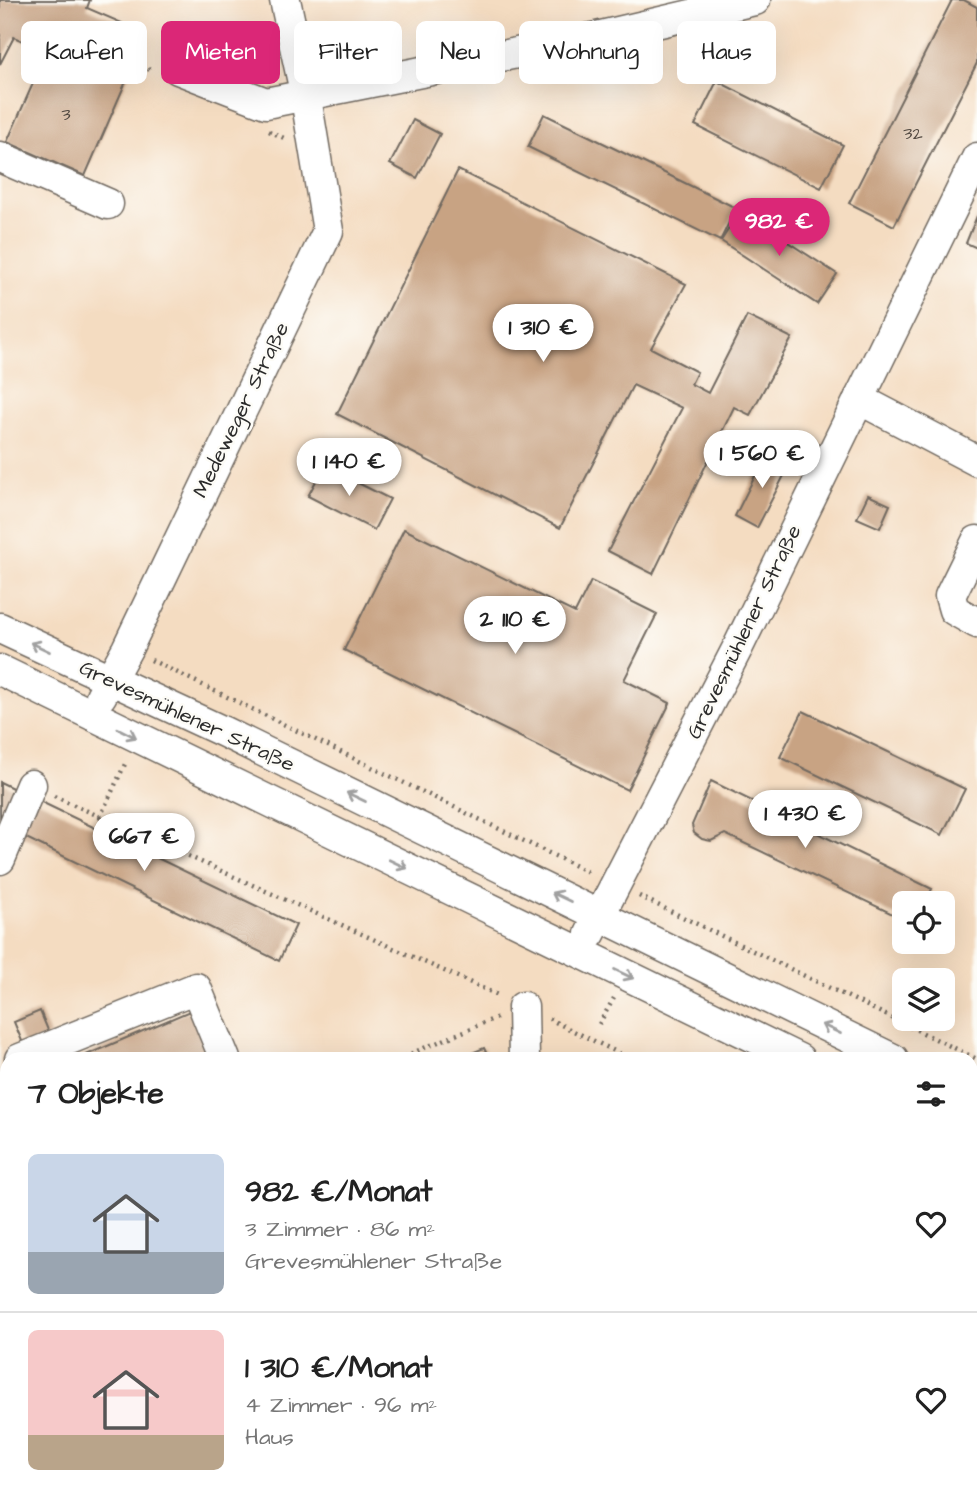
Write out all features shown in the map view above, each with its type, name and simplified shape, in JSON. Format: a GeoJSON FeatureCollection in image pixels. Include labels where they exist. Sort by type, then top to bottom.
{"type":"FeatureCollection","features":[{"type":"Feature","properties":{"kind":"street","name":"Medeweger Straße"},"geometry":{"type":"LineString","coordinates":[[90,715],[328,231],[305,92],[285,0]]}},
{"type":"Feature","properties":{"kind":"street"},"geometry":{"type":"LineString","coordinates":[[217,84],[266,103],[305,92],[592,37],[755,0]]}},
{"type":"Feature","properties":{"kind":"street"},"geometry":{"type":"LineString","coordinates":[[0,157],[107,204]]}},
{"type":"Feature","properties":{"kind":"street","name":"Grevesmühlener Straße"},"geometry":{"type":"LineString","coordinates":[[580,953],[859,399],[977,158]]}},
{"type":"Feature","properties":{"kind":"street"},"geometry":{"type":"LineString","coordinates":[[859,399],[977,461]]}},
{"type":"Feature","properties":{"kind":"street"},"geometry":{"type":"LineString","coordinates":[[977,541],[950,596],[954,610],[977,623]]}},
{"type":"Feature","properties":{"kind":"street","name":"Grevesmühlener Straße"},"geometry":{"type":"LineString","coordinates":[[0,628],[223,732],[879,1052]]}},
{"type":"Feature","properties":{"kind":"street","name":"Grevesmühlener Straße"},"geometry":{"type":"LineString","coordinates":[[0,670],[785,1052]]}},
{"type":"Feature","properties":{"kind":"street"},"geometry":{"type":"LineString","coordinates":[[0,859],[31,785]]}},
{"type":"Feature","properties":{"kind":"street"},"geometry":{"type":"LineString","coordinates":[[37,1052],[196,988],[222,1052]]}},
{"type":"Feature","properties":{"kind":"street"},"geometry":{"type":"LineString","coordinates":[[523,1007],[524,1052]]}},
{"type":"Feature","properties":{"kind":"path"},"geometry":{"type":"LineString","coordinates":[[170,670],[962,1052]]}},
{"type":"Feature","properties":{"kind":"path"},"geometry":{"type":"LineString","coordinates":[[100,817],[137,739]]}},
{"type":"Feature","properties":{"kind":"path"},"geometry":{"type":"LineString","coordinates":[[31,785],[523,1007],[616,1052]]}},
{"type":"Feature","properties":{"kind":"path"},"geometry":{"type":"LineString","coordinates":[[415,1052],[523,1007]]}},
{"type":"Feature","properties":{"kind":"building"},"geometry":{"type":"Polygon","coordinates":[[[0,0],[90,0],[87,8],[117,21],[21,21],[21,40],[14,37],[0,64],[0,0]]]}},
{"type":"Feature","properties":{"kind":"building"},"geometry":{"type":"Polygon","coordinates":[[[952,0],[964,0],[977,7],[977,63],[894,226],[849,203],[952,0]]]}},
{"type":"Feature","properties":{"kind":"building"},"geometry":{"type":"Polygon","coordinates":[[[33,84],[125,84],[85,176],[7,142],[33,84]]]}},
{"type":"Feature","properties":{"kind":"building"},"geometry":{"type":"Polygon","coordinates":[[[716,84],[723,84],[843,145],[821,188],[695,125],[716,84]]]}},
{"type":"Feature","properties":{"kind":"building"},"geometry":{"type":"Polygon","coordinates":[[[544,114],[736,208],[720,241],[528,147],[544,114]]]}},
{"type":"Feature","properties":{"kind":"building"},"geometry":{"type":"Polygon","coordinates":[[[413,120],[440,134],[417,178],[390,164],[413,120]]]}},
{"type":"Feature","properties":{"kind":"building"},"geometry":{"type":"Polygon","coordinates":[[[458,170],[686,284],[651,348],[697,372],[691,384],[708,393],[747,316],[792,338],[750,415],[734,407],[653,574],[608,551],[682,408],[633,385],[560,528],[337,414],[458,170]]]}},
{"type":"Feature","properties":{"kind":"building"},"geometry":{"type":"Polygon","coordinates":[[[740,211],[837,274],[817,304],[721,241],[740,211]]]}},
{"type":"Feature","properties":{"kind":"building"},"geometry":{"type":"Polygon","coordinates":[[[977,216],[977,248],[966,243],[977,216]]]}},
{"type":"Feature","properties":{"kind":"building"},"geometry":{"type":"Polygon","coordinates":[[[767,452],[790,464],[757,528],[735,516],[767,452]]]}},
{"type":"Feature","properties":{"kind":"building"},"geometry":{"type":"Polygon","coordinates":[[[324,466],[390,499],[374,530],[308,496],[324,466]]]}},
{"type":"Feature","properties":{"kind":"building"},"geometry":{"type":"Polygon","coordinates":[[[868,495],[890,505],[880,528],[857,518],[868,495]]]}},
{"type":"Feature","properties":{"kind":"building"},"geometry":{"type":"Polygon","coordinates":[[[404,529],[575,613],[591,581],[657,614],[624,680],[670,703],[627,790],[344,650],[404,529]]]}},
{"type":"Feature","properties":{"kind":"building"},"geometry":{"type":"Polygon","coordinates":[[[803,711],[965,789],[942,835],[780,757],[803,711]]]}},
{"type":"Feature","properties":{"kind":"building"},"geometry":{"type":"Polygon","coordinates":[[[711,781],[932,889],[892,891],[892,914],[725,834],[711,841],[702,839],[694,833],[692,825],[711,781]]]}},
{"type":"Feature","properties":{"kind":"building"},"geometry":{"type":"Polygon","coordinates":[[[0,782],[296,925],[279,961],[16,833],[0,830],[0,782]]]}},
{"type":"Feature","properties":{"kind":"building"},"geometry":{"type":"Polygon","coordinates":[[[192,1010],[209,1052],[93,1052],[192,1010]]]}},
{"type":"Feature","properties":{"kind":"building"},"geometry":{"type":"Polygon","coordinates":[[[40,1011],[50,1035],[24,1046],[14,1022],[40,1011]]]}}]}
